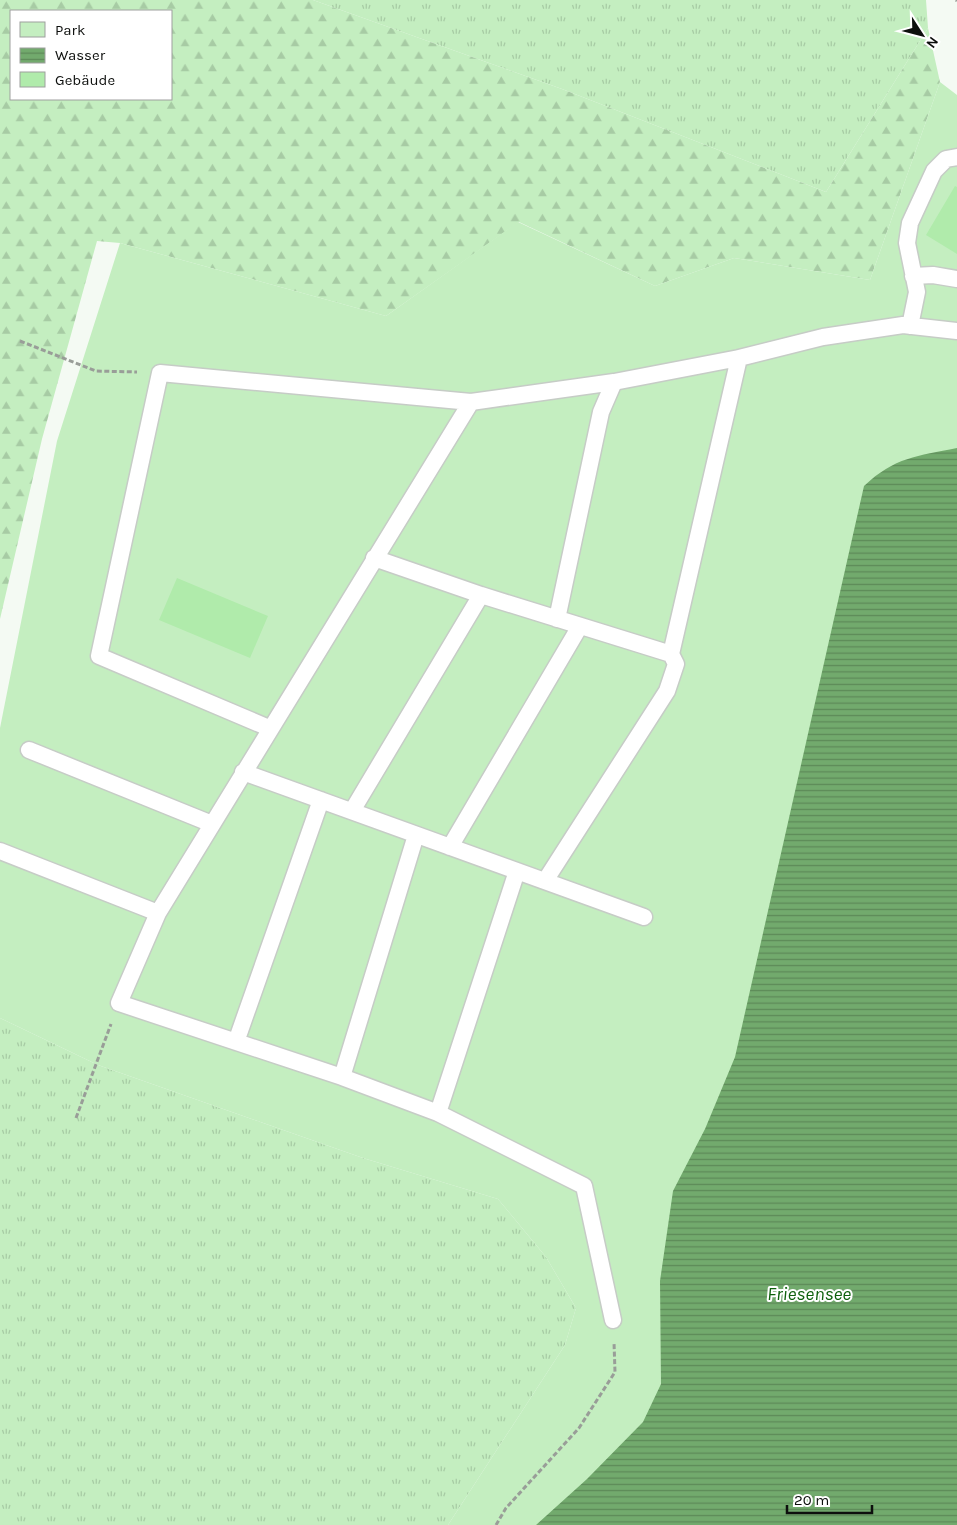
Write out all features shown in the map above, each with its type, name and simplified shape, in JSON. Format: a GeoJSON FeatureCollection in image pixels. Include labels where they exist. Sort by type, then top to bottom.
{"type":"FeatureCollection","features":[{"type":"Feature","properties":{"kind":"lane"},"geometry":{"type":"LineString","coordinates":[[910,326],[917,292],[907,244],[910,223],[934,171],[946,159],[957,157]]}},
{"type":"Feature","properties":{"kind":"lane"},"geometry":{"type":"LineString","coordinates":[[913,276],[951,276],[957,279]]}},
{"type":"Feature","properties":{"kind":"lane"},"geometry":{"type":"LineString","coordinates":[[269,728],[99,656],[160,373],[470,402],[614,382],[739,358],[823,337],[903,325],[957,331]]}},
{"type":"Feature","properties":{"kind":"lane"},"geometry":{"type":"LineString","coordinates":[[545,881],[667,691],[676,664],[671,654],[739,358]]}},
{"type":"Feature","properties":{"kind":"lane"},"geometry":{"type":"LineString","coordinates":[[557,619],[602,412],[614,382]]}},
{"type":"Feature","properties":{"kind":"lane"},"geometry":{"type":"LineString","coordinates":[[470,402],[269,728],[158,913],[119,1003],[342,1076],[438,1113],[584,1186],[614,1320]]}},
{"type":"Feature","properties":{"kind":"lane"},"geometry":{"type":"LineString","coordinates":[[374,558],[481,595],[671,654]]}},
{"type":"Feature","properties":{"kind":"lane"},"geometry":{"type":"LineString","coordinates":[[352,811],[481,595]]}},
{"type":"Feature","properties":{"kind":"lane"},"geometry":{"type":"LineString","coordinates":[[450,847],[580,626]]}},
{"type":"Feature","properties":{"kind":"lane"},"geometry":{"type":"LineString","coordinates":[[29,750],[212,824]]}},
{"type":"Feature","properties":{"kind":"lane"},"geometry":{"type":"LineString","coordinates":[[243,772],[644,917]]}},
{"type":"Feature","properties":{"kind":"lane"},"geometry":{"type":"LineString","coordinates":[[236,1042],[321,800]]}},
{"type":"Feature","properties":{"kind":"lane"},"geometry":{"type":"LineString","coordinates":[[342,1076],[416,835]]}},
{"type":"Feature","properties":{"kind":"lane"},"geometry":{"type":"LineString","coordinates":[[0,851],[158,913]]}},
{"type":"Feature","properties":{"kind":"lane"},"geometry":{"type":"LineString","coordinates":[[438,1113],[517,871]]}},
{"type":"Feature","properties":{"kind":"path"},"geometry":{"type":"LineString","coordinates":[[20,341],[96,372],[160,373]]}},
{"type":"Feature","properties":{"kind":"path"},"geometry":{"type":"LineString","coordinates":[[76,1118],[119,1003]]}},
{"type":"Feature","properties":{"kind":"path"},"geometry":{"type":"LineString","coordinates":[[496,1525],[506,1508],[579,1428],[615,1372],[614,1320]]}},
{"type":"Feature","properties":{"kind":"green space"},"geometry":{"type":"Polygon","coordinates":[[[0,0],[313,0],[562,89],[826,192],[928,28],[940,82],[870,280],[734,258],[655,286],[519,222],[386,316],[120,243],[97,241],[42,439],[0,619],[0,0]]]}},
{"type":"Feature","properties":{"kind":"green space"},"geometry":{"type":"Polygon","coordinates":[[[313,0],[926,0],[928,28],[826,192],[562,89],[313,0]]]}},
{"type":"Feature","properties":{"kind":"green space"},"geometry":{"type":"Polygon","coordinates":[[[940,82],[957,95],[957,1525],[448,1525],[565,1345],[576,1308],[546,1257],[498,1199],[363,1158],[98,1065],[0,1018],[0,728],[57,441],[120,243],[386,316],[518,222],[655,286],[734,258],[870,280],[940,82]]]}},
{"type":"Feature","properties":{"kind":"green space"},"geometry":{"type":"Polygon","coordinates":[[[0,1018],[98,1065],[363,1158],[498,1199],[546,1257],[576,1308],[565,1345],[448,1525],[0,1525],[0,1018]]]}},
{"type":"Feature","properties":{"kind":"water","name":"Friesensee"},"geometry":{"type":"Polygon","coordinates":[[[957,448],[957,1525],[536,1525],[587,1479],[643,1422],[661,1384],[660,1281],[673,1191],[705,1129],[735,1057],[864,486],[875,476],[897,463],[918,456],[957,448]]]}},
{"type":"Feature","properties":{"kind":"building"},"geometry":{"type":"Polygon","coordinates":[[[955,186],[957,187],[957,254],[926,235],[955,186]]]}},
{"type":"Feature","properties":{"kind":"building"},"geometry":{"type":"Polygon","coordinates":[[[177,578],[268,616],[250,658],[159,620],[177,578]]]}}]}
